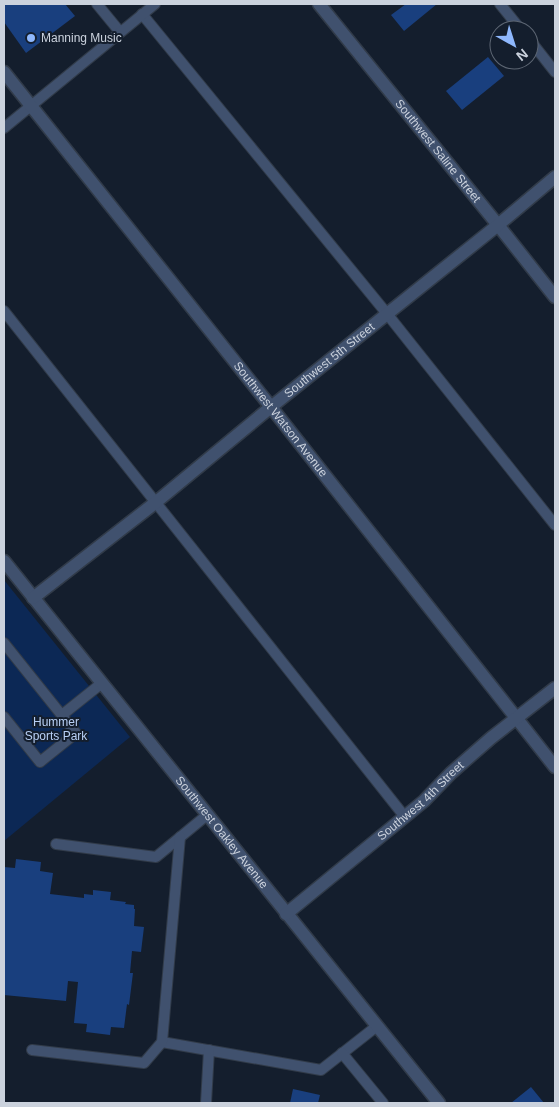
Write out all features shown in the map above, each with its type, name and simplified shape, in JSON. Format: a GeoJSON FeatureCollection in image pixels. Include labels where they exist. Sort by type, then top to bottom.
{"type":"FeatureCollection","features":[{"type":"Feature","properties":{"kind":"street","name":"Southwest Saline Street"},"geometry":{"type":"LineString","coordinates":[[319,4],[555,297]]}},
{"type":"Feature","properties":{"kind":"street","name":"Southwest Watson Avenue"},"geometry":{"type":"LineString","coordinates":[[4,72],[555,767]]}},
{"type":"Feature","properties":{"kind":"street","name":"Southwest 5th Street"},"geometry":{"type":"LineString","coordinates":[[33,598],[155,503],[555,177]]}},
{"type":"Feature","properties":{"kind":"street","name":"Southwest Oakley Avenue"},"geometry":{"type":"LineString","coordinates":[[4,561],[439,1103]]}},
{"type":"Feature","properties":{"kind":"street","name":"Southwest 4th Street"},"geometry":{"type":"LineString","coordinates":[[286,914],[424,801],[451,773],[491,738],[555,688]]}},
{"type":"Feature","properties":{"kind":"lane"},"geometry":{"type":"LineString","coordinates":[[97,4],[120,32]]}},
{"type":"Feature","properties":{"kind":"lane"},"geometry":{"type":"LineString","coordinates":[[4,128],[155,4]]}},
{"type":"Feature","properties":{"kind":"lane"},"geometry":{"type":"LineString","coordinates":[[500,4],[513,20]]}},
{"type":"Feature","properties":{"kind":"lane"},"geometry":{"type":"LineString","coordinates":[[142,14],[388,314],[555,525]]}},
{"type":"Feature","properties":{"kind":"lane"},"geometry":{"type":"LineString","coordinates":[[539,52],[555,72]]}},
{"type":"Feature","properties":{"kind":"lane"},"geometry":{"type":"LineString","coordinates":[[4,311],[405,817]]}},
{"type":"Feature","properties":{"kind":"lane"},"geometry":{"type":"LineString","coordinates":[[4,643],[76,733],[40,762],[4,717]]}},
{"type":"Feature","properties":{"kind":"lane"},"geometry":{"type":"LineString","coordinates":[[62,715],[102,683]]}},
{"type":"Feature","properties":{"kind":"lane"},"geometry":{"type":"LineString","coordinates":[[56,844],[156,857],[207,815]]}},
{"type":"Feature","properties":{"kind":"lane"},"geometry":{"type":"LineString","coordinates":[[32,1050],[144,1063],[162,1042],[180,837]]}},
{"type":"Feature","properties":{"kind":"lane"},"geometry":{"type":"LineString","coordinates":[[162,1042],[321,1070],[377,1026]]}},
{"type":"Feature","properties":{"kind":"lane"},"geometry":{"type":"LineString","coordinates":[[206,1103],[209,1050]]}},
{"type":"Feature","properties":{"kind":"lane"},"geometry":{"type":"LineString","coordinates":[[342,1053],[383,1103]]}},
{"type":"Feature","properties":{"kind":"green space","name":"Hummer Sports Park"},"geometry":{"type":"Polygon","coordinates":[[[4,580],[130,737],[4,841],[4,580]]]}},
{"type":"Feature","properties":{"kind":"building","name":"Manning Music"},"geometry":{"type":"Polygon","coordinates":[[[4,4],[65,4],[75,16],[26,53],[4,22],[4,4]]]}},
{"type":"Feature","properties":{"kind":"building"},"geometry":{"type":"Polygon","coordinates":[[[406,4],[437,4],[404,31],[391,15],[406,4]]]}},
{"type":"Feature","properties":{"kind":"building"},"geometry":{"type":"Polygon","coordinates":[[[488,57],[489,70],[499,70],[504,76],[462,110],[446,91],[488,57]]]}},
{"type":"Feature","properties":{"kind":"building"},"geometry":{"type":"Polygon","coordinates":[[[16,859],[41,862],[40,871],[53,873],[50,894],[84,898],[84,894],[93,895],[93,890],[111,892],[110,900],[134,905],[134,926],[144,927],[141,952],[132,951],[130,973],[133,973],[124,1028],[111,1027],[110,1035],[86,1032],[87,1024],[74,1023],[78,982],[68,981],[66,1001],[4,995],[4,867],[15,868],[16,859]]]}},
{"type":"Feature","properties":{"kind":"building"},"geometry":{"type":"Polygon","coordinates":[[[531,1087],[544,1103],[511,1103],[531,1087]]]}},
{"type":"Feature","properties":{"kind":"building"},"geometry":{"type":"Polygon","coordinates":[[[293,1089],[320,1095],[318,1103],[290,1103],[293,1089]]]}},
{"type":"Feature","properties":{"kind":"place","name":"Manning Music"},"geometry":{"type":"Point","coordinates":[31,38]}}]}
